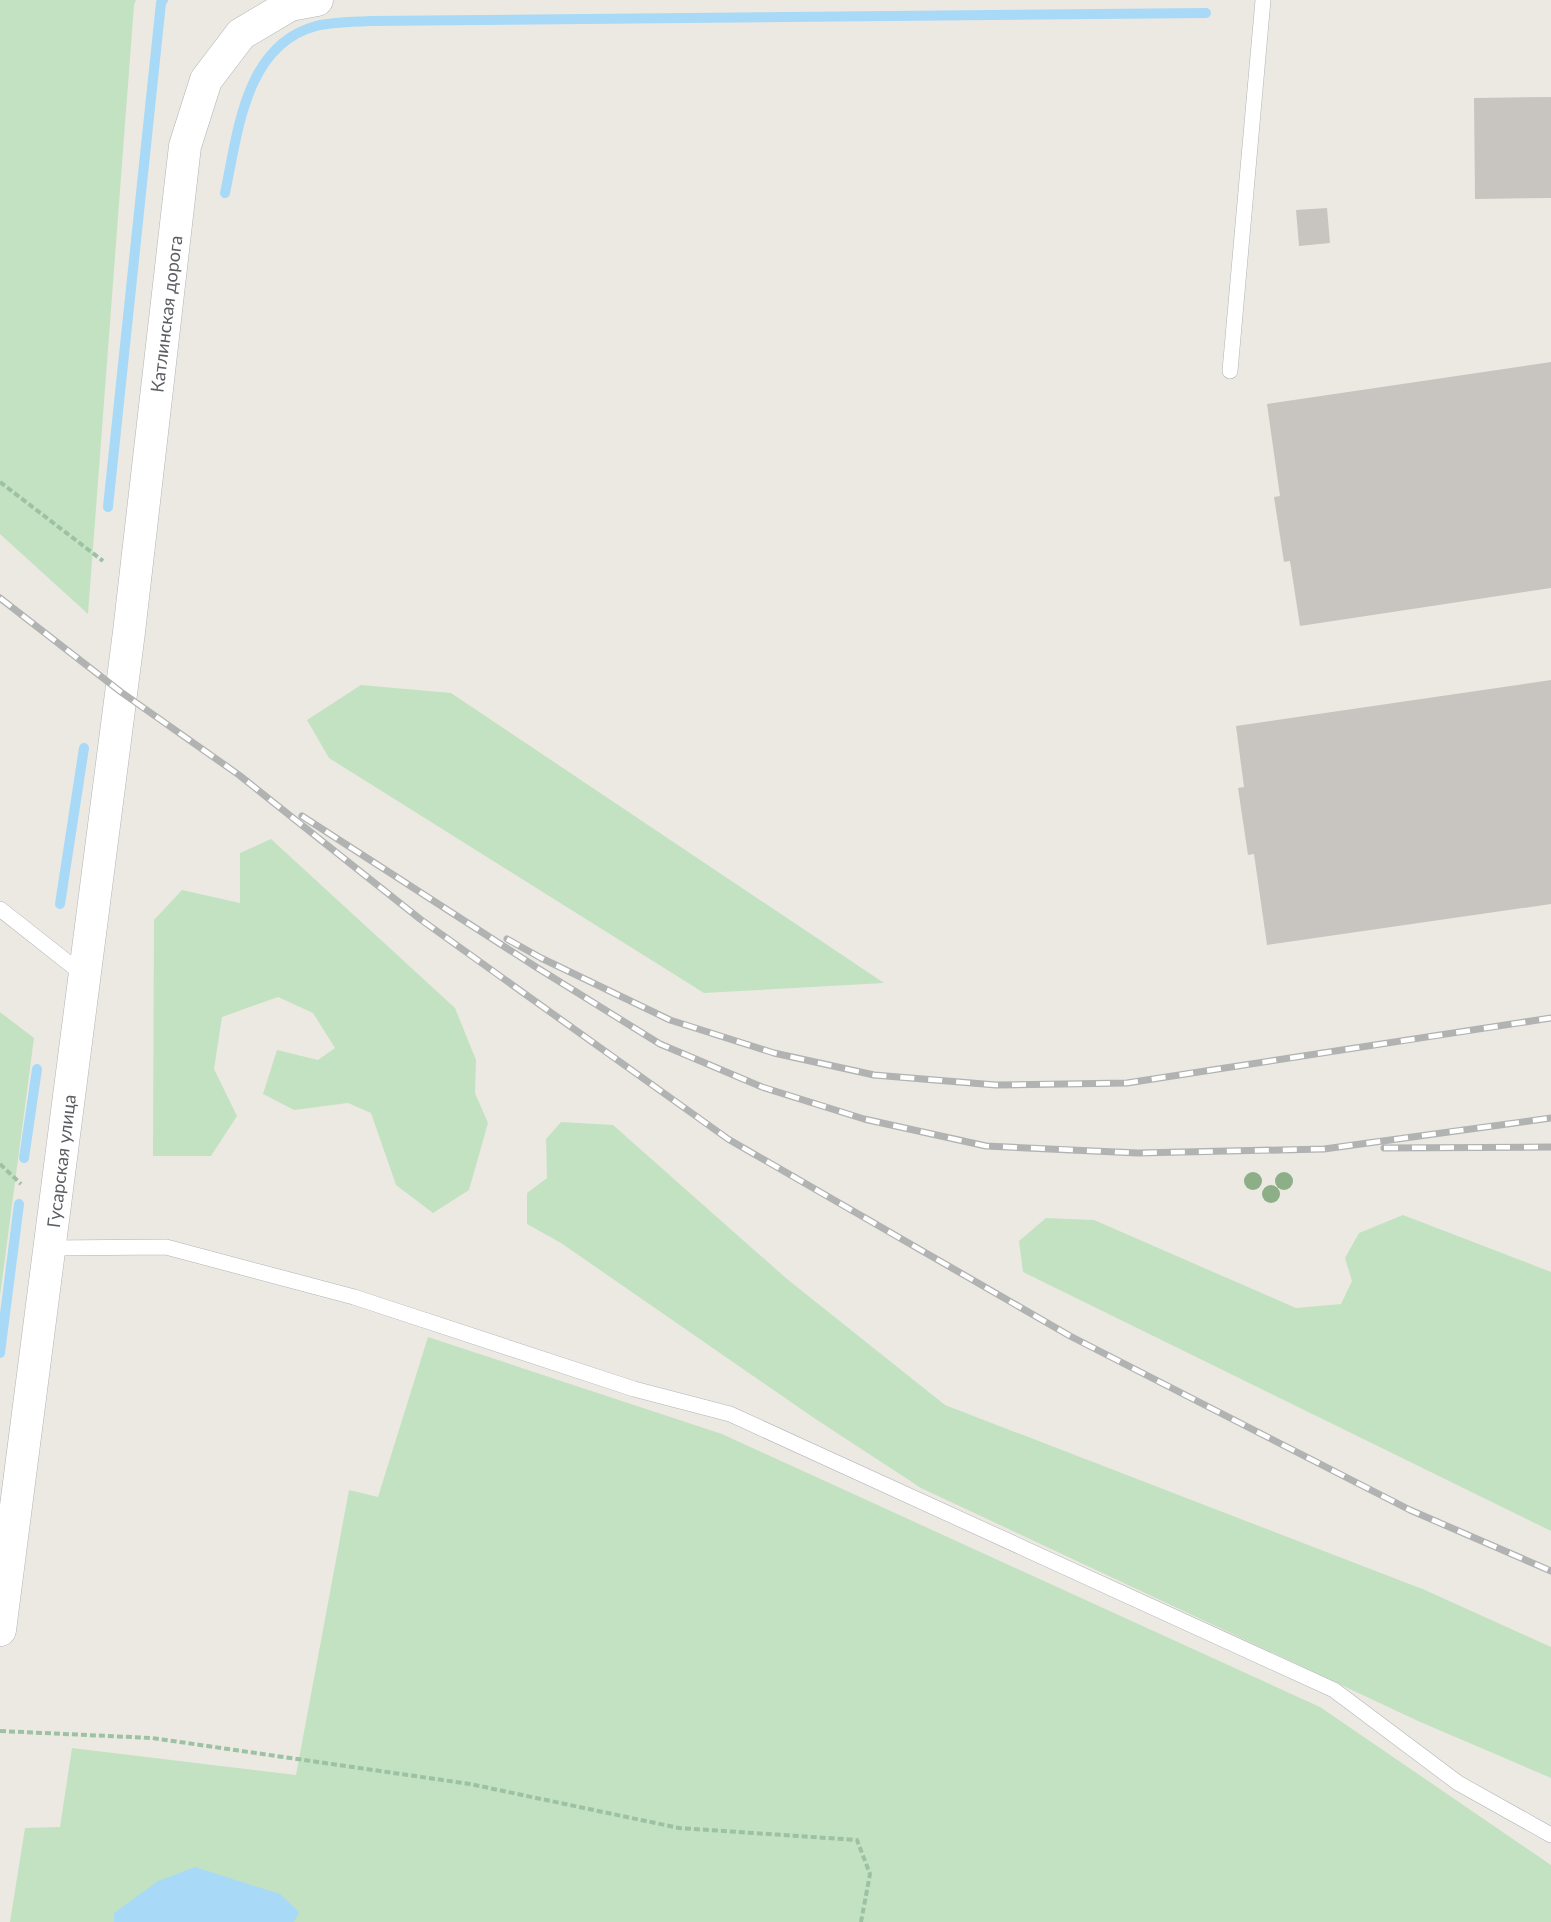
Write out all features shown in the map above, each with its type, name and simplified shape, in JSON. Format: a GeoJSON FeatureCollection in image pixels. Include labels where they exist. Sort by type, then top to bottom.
{"type":"FeatureCollection","features":[{"type":"Feature","properties":{"kind":"street","name":"Катлинская дорога"},"geometry":{"type":"LineString","coordinates":[[121,692],[185,146],[206,80],[241,34],[290,5],[317,0]]}},
{"type":"Feature","properties":{"kind":"street","name":"Гусарская улица"},"geometry":{"type":"LineString","coordinates":[[0,1630],[121,692]]}},
{"type":"Feature","properties":{"kind":"lane"},"geometry":{"type":"LineString","coordinates":[[1230,371],[1263,0]]}},
{"type":"Feature","properties":{"kind":"lane"},"geometry":{"type":"LineString","coordinates":[[0,909],[85,976]]}},
{"type":"Feature","properties":{"kind":"lane"},"geometry":{"type":"LineString","coordinates":[[50,1248],[166,1247],[354,1297],[634,1389],[730,1414],[1334,1690],[1458,1783],[1551,1835]]}},
{"type":"Feature","properties":{"kind":"path"},"geometry":{"type":"LineString","coordinates":[[0,482],[135,585]]}},
{"type":"Feature","properties":{"kind":"path"},"geometry":{"type":"LineString","coordinates":[[0,1731],[152,1738],[470,1784],[679,1828],[857,1840],[870,1874],[861,1922]]}},
{"type":"Feature","properties":{"kind":"green space"},"geometry":{"type":"Polygon","coordinates":[[[0,0],[136,0],[88,614],[0,534],[0,0]]]}},
{"type":"Feature","properties":{"kind":"green space"},"geometry":{"type":"Polygon","coordinates":[[[361,685],[451,693],[884,983],[704,993],[329,758],[307,720],[361,685]]]}},
{"type":"Feature","properties":{"kind":"green space"},"geometry":{"type":"Polygon","coordinates":[[[271,839],[455,1008],[476,1060],[475,1093],[488,1123],[469,1190],[433,1213],[396,1185],[371,1113],[348,1103],[294,1110],[263,1094],[277,1050],[318,1060],[335,1048],[313,1013],[278,997],[222,1017],[214,1069],[237,1116],[211,1156],[153,1156],[154,920],[182,890],[240,903],[240,853],[271,839]]]}},
{"type":"Feature","properties":{"kind":"green space"},"geometry":{"type":"Polygon","coordinates":[[[0,1012],[34,1038],[0,1296],[0,1012]]]}},
{"type":"Feature","properties":{"kind":"green space"},"geometry":{"type":"Polygon","coordinates":[[[561,1122],[613,1125],[787,1279],[945,1405],[1425,1590],[1551,1647],[1551,1778],[1418,1721],[921,1488],[814,1418],[561,1243],[527,1224],[527,1193],[547,1178],[546,1139],[561,1122]]]}},
{"type":"Feature","properties":{"kind":"green space"},"geometry":{"type":"Polygon","coordinates":[[[1403,1215],[1551,1272],[1551,1531],[1023,1272],[1019,1241],[1046,1218],[1094,1220],[1296,1308],[1341,1304],[1352,1281],[1345,1258],[1359,1233],[1403,1215]]]}},
{"type":"Feature","properties":{"kind":"green space"},"geometry":{"type":"Polygon","coordinates":[[[428,1337],[722,1434],[1320,1707],[1551,1865],[1551,1922],[10,1922],[25,1828],[60,1827],[72,1748],[296,1775],[349,1490],[378,1497],[428,1337]]]}},
{"type":"Feature","properties":{"kind":"water"},"geometry":{"type":"Polygon","coordinates":[[[195,1867],[280,1894],[299,1912],[294,1922],[114,1922],[114,1913],[158,1881],[195,1867]]]}},
{"type":"Feature","properties":{"kind":"building"},"geometry":{"type":"Polygon","coordinates":[[[1551,97],[1551,198],[1475,199],[1474,98],[1551,97]]]}},
{"type":"Feature","properties":{"kind":"building"},"geometry":{"type":"Polygon","coordinates":[[[1327,208],[1330,243],[1299,246],[1296,210],[1327,208]]]}},
{"type":"Feature","properties":{"kind":"building"},"geometry":{"type":"Polygon","coordinates":[[[1551,362],[1551,588],[1300,626],[1290,561],[1284,562],[1274,497],[1280,496],[1267,404],[1551,362]]]}},
{"type":"Feature","properties":{"kind":"building"},"geometry":{"type":"Polygon","coordinates":[[[1551,680],[1551,904],[1267,945],[1254,854],[1248,855],[1238,788],[1244,787],[1236,726],[1551,680]]]}},
{"type":"Feature","properties":{"kind":"waterway"},"geometry":{"type":"LineString","coordinates":[[108,507],[163,0]]}},
{"type":"Feature","properties":{"kind":"waterway"},"geometry":{"type":"LineString","coordinates":[[225,193],[241,118],[259,71],[274,52],[292,36],[316,26],[371,21],[1206,13]]}},
{"type":"Feature","properties":{"kind":"waterway"},"geometry":{"type":"LineString","coordinates":[[60,904],[84,748]]}},
{"type":"Feature","properties":{"kind":"waterway"},"geometry":{"type":"LineString","coordinates":[[24,1158],[37,1069]]}},
{"type":"Feature","properties":{"kind":"waterway"},"geometry":{"type":"LineString","coordinates":[[0,1353],[19,1204]]}},
{"type":"Feature","properties":{"kind":"railway"},"geometry":{"type":"LineString","coordinates":[[0,598],[121,692],[239,775],[420,919],[728,1139],[1070,1336],[1410,1510],[1551,1571]]}},
{"type":"Feature","properties":{"kind":"railway"},"geometry":{"type":"LineString","coordinates":[[302,816],[660,1044],[762,1087],[864,1119],[986,1146],[1138,1153],[1324,1149],[1551,1118]]}},
{"type":"Feature","properties":{"kind":"railway"},"geometry":{"type":"LineString","coordinates":[[507,939],[541,958],[670,1020],[774,1053],[874,1075],[996,1085],[1127,1083],[1551,1018]]}},
{"type":"Feature","properties":{"kind":"railway"},"geometry":{"type":"LineString","coordinates":[[1384,1148],[1551,1147]]}}]}
